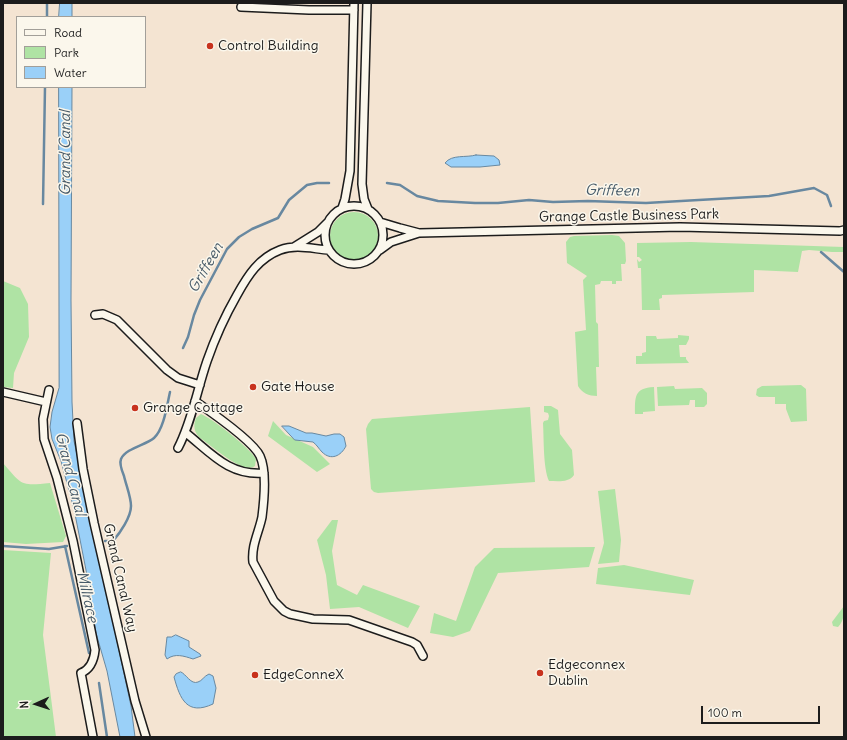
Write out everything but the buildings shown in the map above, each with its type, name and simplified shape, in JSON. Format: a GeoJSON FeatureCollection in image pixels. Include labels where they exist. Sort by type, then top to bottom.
{"type":"FeatureCollection","features":[{"type":"Feature","properties":{"kind":"street"},"geometry":{"type":"LineString","coordinates":[[367,3],[362,184],[364,199],[368,210]]}},
{"type":"Feature","properties":{"kind":"street"},"geometry":{"type":"LineString","coordinates":[[241,7],[309,10],[354,7],[350,171],[342,208]]}},
{"type":"Feature","properties":{"kind":"street"},"geometry":{"type":"LineString","coordinates":[[294,247],[318,232],[334,214],[342,208],[353,206],[368,210],[376,216],[380,222],[384,233],[380,250],[367,262],[358,264],[350,264],[338,259],[329,250],[326,241],[325,231],[328,222]]}},
{"type":"Feature","properties":{"kind":"street","name":"Grange Castle Business Park"},"geometry":{"type":"LineString","coordinates":[[380,222],[419,233],[680,227],[842,231]]}},
{"type":"Feature","properties":{"kind":"street","name":"Grange Castle Business Park"},"geometry":{"type":"LineString","coordinates":[[380,250],[391,242],[419,233]]}},
{"type":"Feature","properties":{"kind":"street"},"geometry":{"type":"LineString","coordinates":[[178,448],[186,434],[218,331],[231,305],[253,268],[267,257],[281,250],[294,247],[329,250]]}},
{"type":"Feature","properties":{"kind":"street"},"geometry":{"type":"LineString","coordinates":[[95,315],[103,314],[117,320],[178,378],[200,385]]}},
{"type":"Feature","properties":{"kind":"street"},"geometry":{"type":"LineString","coordinates":[[50,390],[42,419],[44,439],[57,478],[73,541],[95,650],[90,667],[81,673],[93,737]]}},
{"type":"Feature","properties":{"kind":"street"},"geometry":{"type":"LineString","coordinates":[[3,392],[46,402]]}},
{"type":"Feature","properties":{"kind":"street"},"geometry":{"type":"LineString","coordinates":[[195,401],[254,447],[262,459],[264,473],[262,516],[252,555],[253,562],[274,601],[284,611],[296,616],[349,620],[412,642],[417,645],[424,656]]}},
{"type":"Feature","properties":{"kind":"street","name":"Grand Canal Way"},"geometry":{"type":"LineString","coordinates":[[77,423],[83,469],[94,523],[134,701],[146,737]]}},
{"type":"Feature","properties":{"kind":"street"},"geometry":{"type":"LineString","coordinates":[[186,434],[236,471],[254,474],[264,473]]}},
{"type":"Feature","properties":{"kind":"green space"},"geometry":{"type":"Polygon","coordinates":[[[349,212],[359,212],[368,216],[374,222],[377,227],[377,245],[368,256],[359,260],[349,260],[340,256],[334,250],[330,241],[330,231],[334,222],[340,216],[349,212]]]}},
{"type":"Feature","properties":{"kind":"green space"},"geometry":{"type":"Polygon","coordinates":[[[574,236],[619,236],[625,243],[626,261],[625,264],[621,264],[622,281],[616,281],[616,284],[612,284],[612,281],[601,281],[600,284],[595,285],[599,367],[596,367],[597,396],[594,396],[584,392],[578,386],[575,332],[586,330],[583,280],[587,276],[567,263],[566,242],[570,237],[574,236]]]}},
{"type":"Feature","properties":{"kind":"green space"},"geometry":{"type":"Polygon","coordinates":[[[691,242],[844,247],[844,252],[802,251],[798,272],[754,270],[754,292],[662,295],[662,298],[659,299],[660,310],[642,310],[641,268],[638,268],[637,259],[639,262],[642,260],[637,257],[637,243],[691,242]]]}},
{"type":"Feature","properties":{"kind":"green space"},"geometry":{"type":"Polygon","coordinates":[[[3,281],[20,288],[28,304],[29,337],[14,373],[13,388],[3,387],[3,281]]]}},
{"type":"Feature","properties":{"kind":"green space"},"geometry":{"type":"Polygon","coordinates":[[[678,335],[689,336],[686,345],[679,345],[680,357],[686,357],[689,363],[636,364],[636,356],[642,356],[642,353],[646,352],[646,336],[656,336],[657,339],[678,338],[678,335]]]}},
{"type":"Feature","properties":{"kind":"green space"},"geometry":{"type":"Polygon","coordinates":[[[801,385],[806,389],[807,421],[791,422],[786,409],[786,404],[775,404],[775,397],[759,397],[756,395],[757,389],[762,386],[801,385]]]}},
{"type":"Feature","properties":{"kind":"green space"},"geometry":{"type":"Polygon","coordinates":[[[674,386],[675,389],[702,388],[707,393],[707,404],[704,407],[695,407],[695,400],[690,400],[689,405],[658,406],[657,387],[674,386]]]}},
{"type":"Feature","properties":{"kind":"green space"},"geometry":{"type":"Polygon","coordinates":[[[654,387],[655,411],[635,414],[637,394],[643,389],[654,387]]]}},
{"type":"Feature","properties":{"kind":"green space"},"geometry":{"type":"Polygon","coordinates":[[[544,406],[551,406],[558,410],[560,434],[572,450],[574,475],[572,478],[559,481],[549,481],[545,461],[543,423],[544,421],[548,420],[549,416],[548,413],[544,412],[544,406]]]}},
{"type":"Feature","properties":{"kind":"green space"},"geometry":{"type":"Polygon","coordinates":[[[530,407],[535,482],[378,493],[371,489],[366,429],[372,419],[530,407]]]}},
{"type":"Feature","properties":{"kind":"green space"},"geometry":{"type":"Polygon","coordinates":[[[201,414],[222,428],[247,448],[256,459],[255,466],[250,468],[235,463],[200,438],[195,431],[194,426],[196,418],[201,414]]]}},
{"type":"Feature","properties":{"kind":"green space"},"geometry":{"type":"Polygon","coordinates":[[[273,421],[286,435],[313,447],[330,464],[317,472],[268,436],[273,421]]]}},
{"type":"Feature","properties":{"kind":"green space"},"geometry":{"type":"Polygon","coordinates":[[[3,463],[18,480],[22,482],[27,484],[50,483],[66,536],[63,542],[26,544],[3,542],[3,463]]]}},
{"type":"Feature","properties":{"kind":"green space"},"geometry":{"type":"Polygon","coordinates":[[[615,489],[621,540],[619,562],[598,564],[604,543],[598,491],[615,489]]]}},
{"type":"Feature","properties":{"kind":"green space"},"geometry":{"type":"Polygon","coordinates":[[[332,520],[338,520],[332,551],[337,585],[357,595],[363,585],[420,606],[408,628],[359,607],[330,609],[326,575],[317,540],[332,520]]]}},
{"type":"Feature","properties":{"kind":"green space"},"geometry":{"type":"Polygon","coordinates":[[[595,547],[589,567],[498,573],[470,631],[453,637],[430,633],[434,613],[456,621],[475,567],[494,548],[595,547]]]}},
{"type":"Feature","properties":{"kind":"green space"},"geometry":{"type":"Polygon","coordinates":[[[3,550],[51,553],[43,635],[56,737],[3,737],[3,550]]]}},
{"type":"Feature","properties":{"kind":"green space"},"geometry":{"type":"Polygon","coordinates":[[[624,565],[694,580],[690,595],[596,584],[598,568],[624,565]]]}},
{"type":"Feature","properties":{"kind":"green space"},"geometry":{"type":"Polygon","coordinates":[[[844,606],[843,620],[838,627],[833,626],[832,622],[844,606]]]}},
{"type":"Feature","properties":{"kind":"water"},"geometry":{"type":"Polygon","coordinates":[[[60,3],[72,3],[72,16],[59,16],[60,3]]]}},
{"type":"Feature","properties":{"kind":"water","name":"Grand Canal"},"geometry":{"type":"Polygon","coordinates":[[[59,88],[72,88],[71,300],[74,441],[131,706],[135,737],[120,737],[107,671],[96,633],[74,509],[61,461],[52,439],[50,427],[52,412],[59,388],[59,88]]]}},
{"type":"Feature","properties":{"kind":"water"},"geometry":{"type":"Polygon","coordinates":[[[476,155],[494,156],[499,160],[500,165],[451,167],[445,163],[451,158],[476,155]]]}},
{"type":"Feature","properties":{"kind":"water"},"geometry":{"type":"Polygon","coordinates":[[[282,426],[289,426],[306,433],[326,436],[340,434],[344,437],[346,446],[339,455],[332,457],[325,455],[313,442],[295,440],[282,426]]]}},
{"type":"Feature","properties":{"kind":"water"},"geometry":{"type":"Polygon","coordinates":[[[176,635],[189,641],[189,647],[201,656],[193,659],[183,656],[173,656],[167,659],[165,655],[167,637],[176,635]]]}},
{"type":"Feature","properties":{"kind":"water"},"geometry":{"type":"Polygon","coordinates":[[[181,672],[195,683],[209,674],[213,676],[216,688],[213,704],[197,708],[191,707],[186,703],[179,692],[174,677],[176,674],[181,672]]]}},
{"type":"Feature","properties":{"kind":"waterway"},"geometry":{"type":"LineString","coordinates":[[47,3],[47,16]]}},
{"type":"Feature","properties":{"kind":"waterway"},"geometry":{"type":"LineString","coordinates":[[43,204],[45,88]]}},
{"type":"Feature","properties":{"kind":"waterway","name":"Griffeen"},"geometry":{"type":"LineString","coordinates":[[183,348],[200,300],[227,249],[239,237],[252,229],[278,218],[289,200],[307,185],[329,183]]}},
{"type":"Feature","properties":{"kind":"waterway","name":"Griffeen"},"geometry":{"type":"LineString","coordinates":[[387,183],[400,185],[417,196],[438,201],[475,203],[498,203],[529,200],[553,202],[588,201],[646,203],[769,196],[814,188],[827,195],[831,206]]}},
{"type":"Feature","properties":{"kind":"waterway","name":"Griffeen"},"geometry":{"type":"LineString","coordinates":[[821,252],[844,272]]}},
{"type":"Feature","properties":{"kind":"waterway","name":"Griffeen"},"geometry":{"type":"LineString","coordinates":[[105,541],[113,541],[119,534],[125,525],[131,510],[130,499],[120,463],[121,459],[127,452],[154,438],[157,434],[165,416],[170,392]]}},
{"type":"Feature","properties":{"kind":"waterway","name":"Griffeen"},"geometry":{"type":"LineString","coordinates":[[3,546],[49,549],[67,546]]}},
{"type":"Feature","properties":{"kind":"waterway","name":"Millrace"},"geometry":{"type":"LineString","coordinates":[[65,546],[89,653]]}},
{"type":"Feature","properties":{"kind":"waterway","name":"Millrace"},"geometry":{"type":"LineString","coordinates":[[99,683],[107,737]]}},
{"type":"Feature","properties":{"kind":"place","name":"Control Building"},"geometry":{"type":"Point","coordinates":[210,46]}},
{"type":"Feature","properties":{"kind":"place","name":"Gate House"},"geometry":{"type":"Point","coordinates":[253,387]}},
{"type":"Feature","properties":{"kind":"place","name":"Grange Cottage"},"geometry":{"type":"Point","coordinates":[135,408]}},
{"type":"Feature","properties":{"kind":"place","name":"Edgeconnex Dublin"},"geometry":{"type":"Point","coordinates":[540,673]}},
{"type":"Feature","properties":{"kind":"place","name":"EdgeConneX"},"geometry":{"type":"Point","coordinates":[255,675]}}]}
